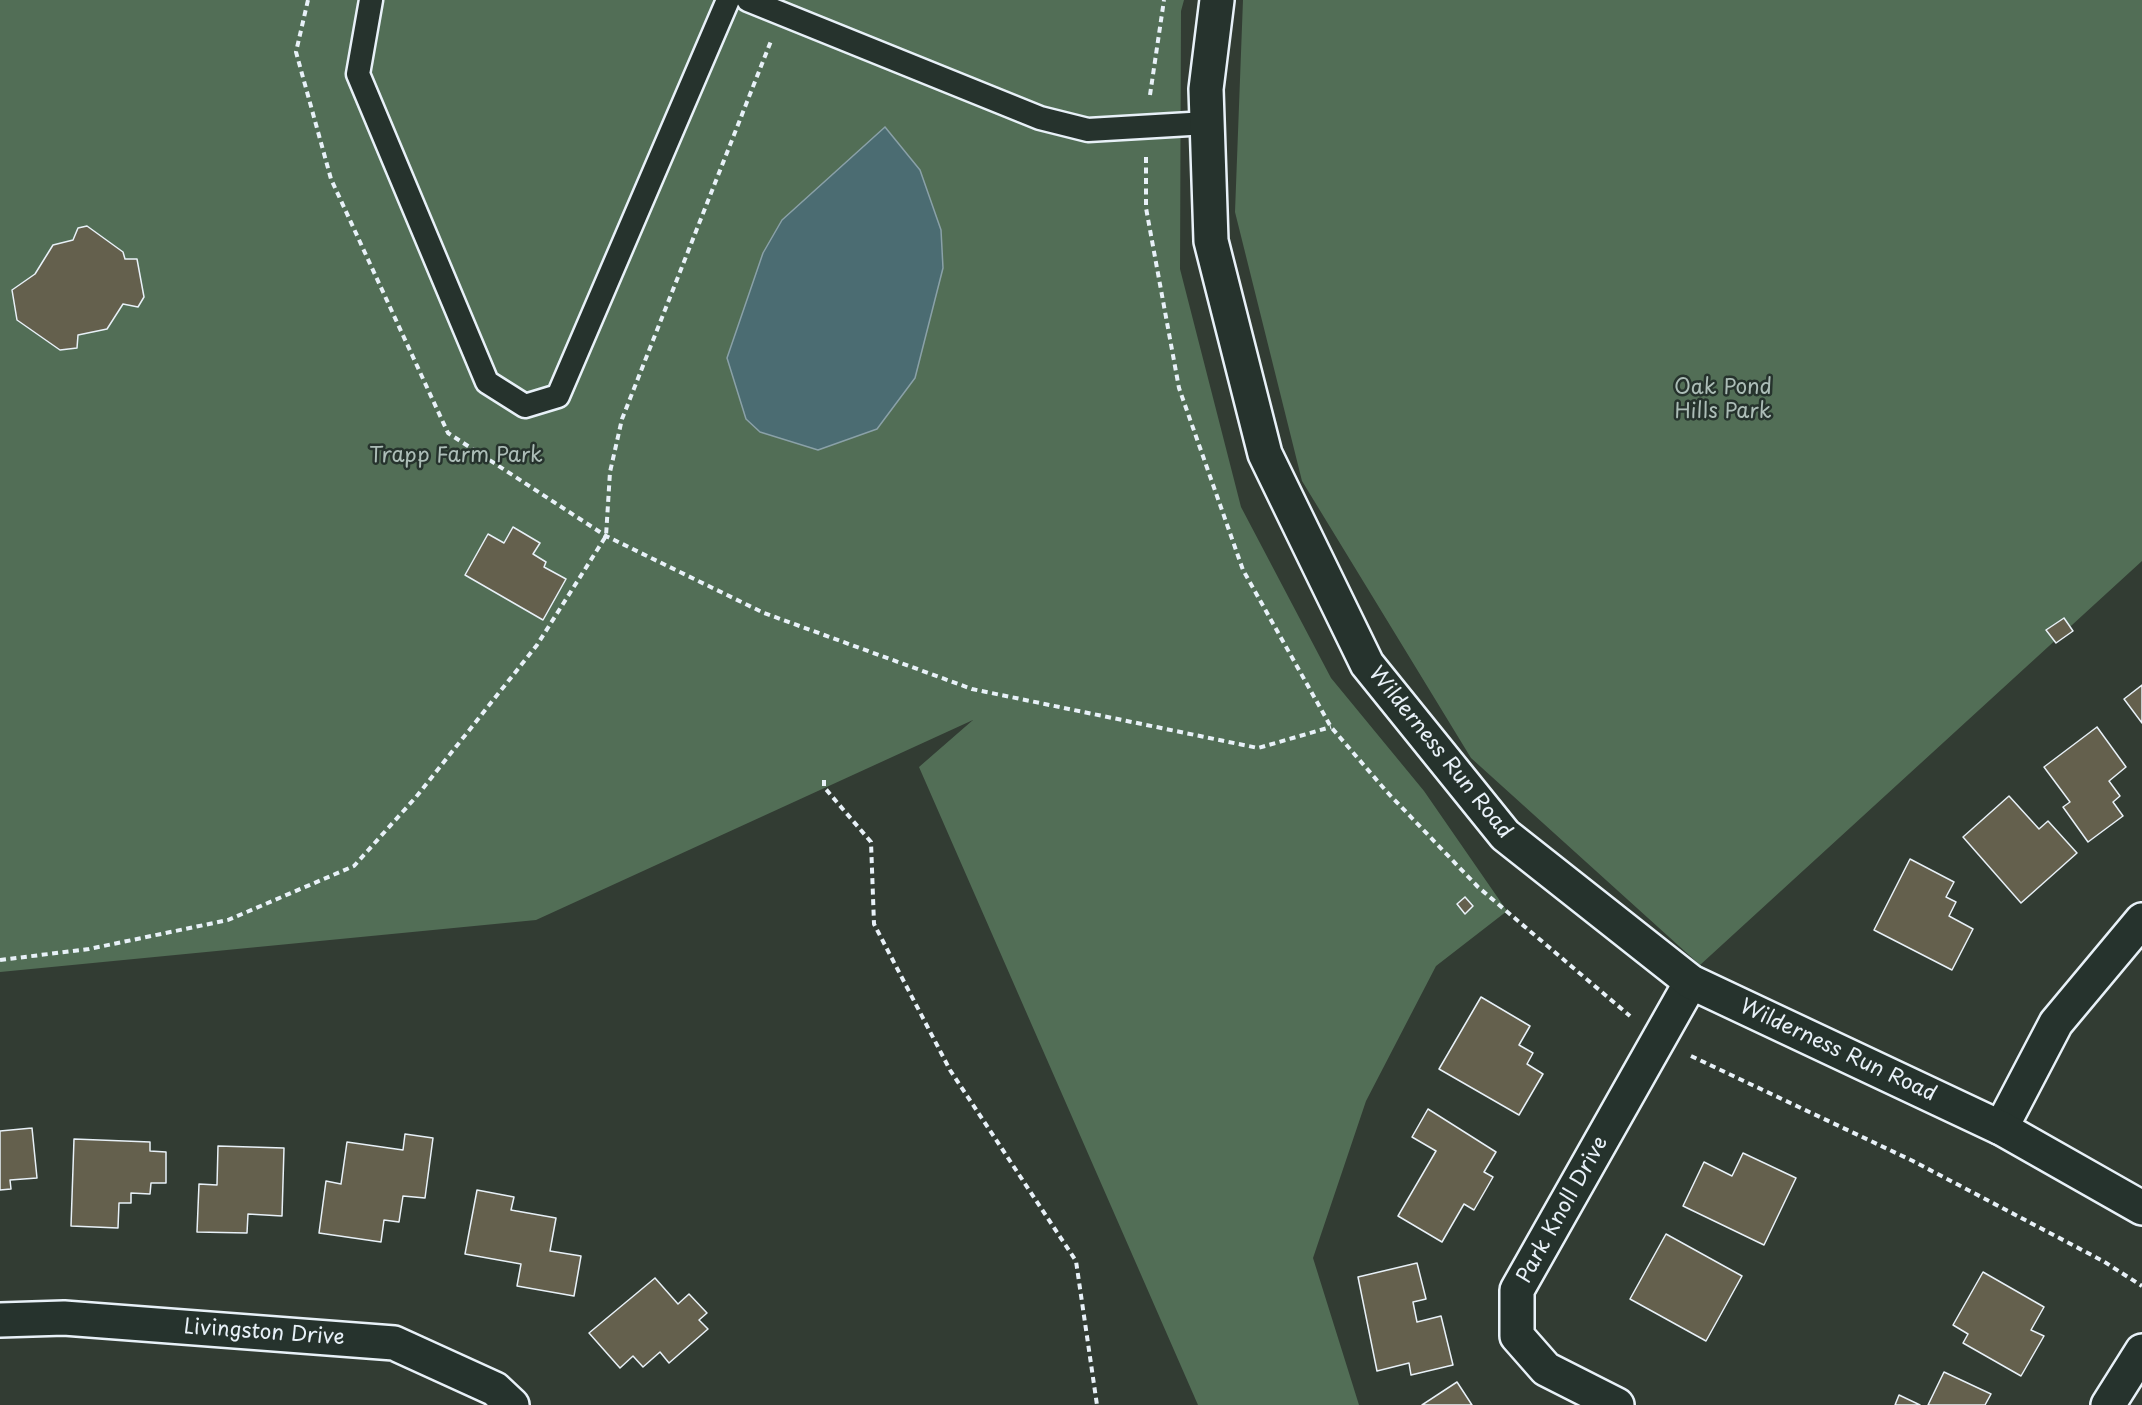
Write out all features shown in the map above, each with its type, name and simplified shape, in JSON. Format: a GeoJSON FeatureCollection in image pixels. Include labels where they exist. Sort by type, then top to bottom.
{"type":"FeatureCollection","features":[{"type":"Feature","properties":{"kind":"street","name":"Wilderness Run Road"},"geometry":{"type":"LineString","coordinates":[[1217,0],[1206,89],[1211,240],[1265,454],[1367,663],[1505,836],[1691,982],[2001,1128],[2142,1208]]}},
{"type":"Feature","properties":{"kind":"street"},"geometry":{"type":"LineString","coordinates":[[2001,1128],[2056,1023],[2142,920]]}},
{"type":"Feature","properties":{"kind":"street","name":"Park Knoll Drive"},"geometry":{"type":"LineString","coordinates":[[1617,1405],[1546,1369],[1516,1336],[1517,1290],[1691,982]]}},
{"type":"Feature","properties":{"kind":"street","name":"Livingston Drive"},"geometry":{"type":"LineString","coordinates":[[0,1320],[64,1317],[394,1343],[495,1389],[512,1405]]}},
{"type":"Feature","properties":{"kind":"street"},"geometry":{"type":"LineString","coordinates":[[2108,1405],[2142,1351]]}},
{"type":"Feature","properties":{"kind":"lane"},"geometry":{"type":"LineString","coordinates":[[371,0],[358,74],[487,382],[525,406],[558,396],[729,0]]}},
{"type":"Feature","properties":{"kind":"lane"},"geometry":{"type":"LineString","coordinates":[[748,0],[1040,118],[1088,130],[1207,123]]}},
{"type":"Feature","properties":{"kind":"path"},"geometry":{"type":"LineString","coordinates":[[308,0],[296,52],[331,179],[448,433],[606,536],[764,613],[972,689],[1257,748],[1331,727]]}},
{"type":"Feature","properties":{"kind":"path"},"geometry":{"type":"LineString","coordinates":[[1164,0],[1145,127],[1146,208],[1179,388],[1243,570],[1331,727],[1387,792],[1478,887],[1658,1041],[1913,1161],[2103,1261],[2142,1286]]}},
{"type":"Feature","properties":{"kind":"path"},"geometry":{"type":"LineString","coordinates":[[0,960],[89,949],[228,920],[354,866],[416,797],[537,645],[606,536],[610,472],[622,419],[781,14]]}},
{"type":"Feature","properties":{"kind":"path"},"geometry":{"type":"LineString","coordinates":[[824,780],[824,787],[871,842],[874,924],[950,1070],[1076,1261],[1097,1405]]}},
{"type":"Feature","properties":{"kind":"green space","name":"Trapp Farm Park"},"geometry":{"type":"Polygon","coordinates":[[[0,0],[1184,0],[1181,11],[1180,269],[1241,507],[1331,678],[1424,791],[1507,911],[1436,966],[1366,1101],[1313,1258],[1359,1405],[1198,1405],[919,767],[973,720],[536,920],[0,972],[0,0]]]}},
{"type":"Feature","properties":{"kind":"green space","name":"Oak Pond Hills Park"},"geometry":{"type":"Polygon","coordinates":[[[1243,0],[2142,0],[2142,561],[1700,965],[1471,758],[1302,481],[1235,212],[1243,0]]]}},
{"type":"Feature","properties":{"kind":"water"},"geometry":{"type":"Polygon","coordinates":[[[885,127],[920,170],[941,230],[943,268],[915,378],[877,429],[818,450],[760,432],[746,419],[727,358],[763,253],[782,220],[885,127]]]}},
{"type":"Feature","properties":{"kind":"building"},"geometry":{"type":"Polygon","coordinates":[[[87,226],[123,252],[125,259],[137,259],[144,297],[138,307],[123,304],[107,329],[78,335],[77,348],[60,350],[17,320],[12,290],[35,274],[53,245],[73,240],[78,228],[87,226]]]}},
{"type":"Feature","properties":{"kind":"building"},"geometry":{"type":"Polygon","coordinates":[[[513,527],[540,543],[533,554],[546,562],[544,567],[566,579],[543,620],[465,575],[488,534],[504,543],[513,527]]]}},
{"type":"Feature","properties":{"kind":"building"},"geometry":{"type":"Polygon","coordinates":[[[2064,618],[2073,631],[2056,643],[2046,630],[2064,618]]]}},
{"type":"Feature","properties":{"kind":"building"},"geometry":{"type":"Polygon","coordinates":[[[2142,685],[2142,723],[2124,699],[2142,685]]]}},
{"type":"Feature","properties":{"kind":"building"},"geometry":{"type":"Polygon","coordinates":[[[2097,727],[2126,767],[2109,781],[2120,796],[2113,802],[2123,816],[2088,842],[2063,807],[2070,802],[2044,767],[2097,727]]]}},
{"type":"Feature","properties":{"kind":"building"},"geometry":{"type":"Polygon","coordinates":[[[2009,796],[2039,829],[2048,821],[2077,853],[2021,903],[1963,837],[2009,796]]]}},
{"type":"Feature","properties":{"kind":"building"},"geometry":{"type":"Polygon","coordinates":[[[1910,859],[1954,882],[1946,897],[1956,902],[1949,916],[1973,929],[1952,970],[1874,930],[1910,859]]]}},
{"type":"Feature","properties":{"kind":"building"},"geometry":{"type":"Polygon","coordinates":[[[1465,897],[1473,906],[1465,914],[1457,904],[1465,897]]]}},
{"type":"Feature","properties":{"kind":"building"},"geometry":{"type":"Polygon","coordinates":[[[1481,997],[1530,1026],[1519,1045],[1533,1053],[1527,1064],[1543,1074],[1519,1115],[1439,1069],[1481,997]]]}},
{"type":"Feature","properties":{"kind":"building"},"geometry":{"type":"Polygon","coordinates":[[[1428,1109],[1496,1152],[1484,1172],[1493,1177],[1474,1210],[1464,1204],[1442,1242],[1398,1216],[1436,1151],[1412,1137],[1428,1109]]]}},
{"type":"Feature","properties":{"kind":"building"},"geometry":{"type":"Polygon","coordinates":[[[32,1128],[37,1178],[10,1180],[11,1189],[0,1190],[0,1131],[32,1128]]]}},
{"type":"Feature","properties":{"kind":"building"},"geometry":{"type":"Polygon","coordinates":[[[405,1134],[433,1138],[425,1198],[403,1196],[399,1222],[384,1220],[381,1242],[319,1233],[326,1181],[341,1184],[347,1142],[403,1150],[405,1134]]]}},
{"type":"Feature","properties":{"kind":"building"},"geometry":{"type":"Polygon","coordinates":[[[74,1139],[150,1142],[150,1151],[166,1152],[166,1183],[151,1183],[150,1194],[131,1193],[131,1203],[119,1203],[118,1228],[71,1226],[74,1139]]]}},
{"type":"Feature","properties":{"kind":"building"},"geometry":{"type":"Polygon","coordinates":[[[218,1146],[284,1148],[282,1216],[248,1214],[247,1233],[197,1232],[199,1184],[217,1185],[218,1146]]]}},
{"type":"Feature","properties":{"kind":"building"},"geometry":{"type":"Polygon","coordinates":[[[1743,1153],[1796,1178],[1764,1245],[1683,1206],[1704,1162],[1732,1176],[1743,1153]]]}},
{"type":"Feature","properties":{"kind":"building"},"geometry":{"type":"Polygon","coordinates":[[[477,1190],[514,1197],[511,1210],[556,1218],[550,1251],[581,1256],[574,1296],[517,1286],[521,1264],[465,1254],[477,1190]]]}},
{"type":"Feature","properties":{"kind":"building"},"geometry":{"type":"Polygon","coordinates":[[[1666,1234],[1742,1276],[1706,1341],[1630,1299],[1666,1234]]]}},
{"type":"Feature","properties":{"kind":"building"},"geometry":{"type":"Polygon","coordinates":[[[1417,1263],[1426,1299],[1413,1302],[1417,1322],[1441,1316],[1453,1365],[1411,1375],[1409,1363],[1377,1371],[1358,1277],[1417,1263]]]}},
{"type":"Feature","properties":{"kind":"building"},"geometry":{"type":"Polygon","coordinates":[[[1983,1272],[2044,1307],[2031,1330],[2044,1336],[2021,1376],[1963,1343],[1968,1334],[1953,1325],[1983,1272]]]}},
{"type":"Feature","properties":{"kind":"building"},"geometry":{"type":"Polygon","coordinates":[[[655,1278],[678,1304],[689,1294],[707,1313],[699,1320],[708,1329],[669,1363],[660,1352],[643,1367],[633,1356],[620,1368],[589,1333],[655,1278]]]}},
{"type":"Feature","properties":{"kind":"building"},"geometry":{"type":"Polygon","coordinates":[[[1944,1372],[1991,1394],[1985,1405],[1928,1405],[1944,1372]]]}},
{"type":"Feature","properties":{"kind":"building"},"geometry":{"type":"Polygon","coordinates":[[[1457,1382],[1472,1405],[1422,1405],[1457,1382]]]}},
{"type":"Feature","properties":{"kind":"building"},"geometry":{"type":"Polygon","coordinates":[[[1899,1395],[1920,1405],[1895,1405],[1899,1395]]]}}]}
